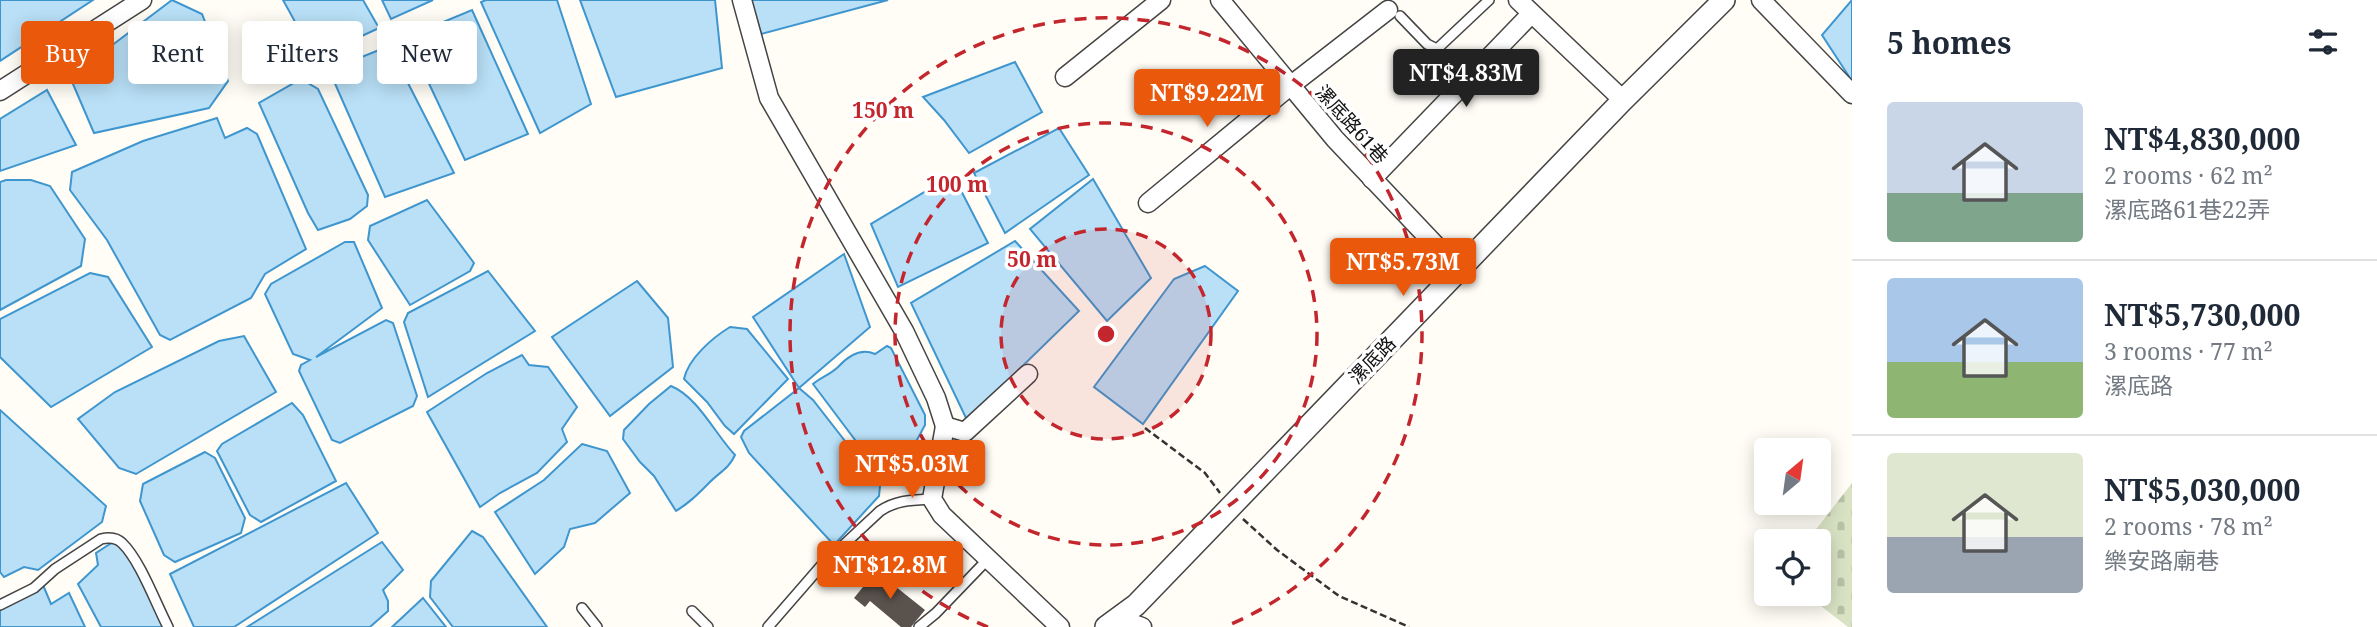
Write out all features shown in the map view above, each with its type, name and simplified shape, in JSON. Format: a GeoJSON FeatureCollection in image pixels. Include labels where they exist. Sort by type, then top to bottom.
{"type":"FeatureCollection","features":[{"type":"Feature","properties":{"kind":"street"},"geometry":{"type":"LineString","coordinates":[[0,91],[142,0]]}},
{"type":"Feature","properties":{"kind":"street"},"geometry":{"type":"LineString","coordinates":[[742,0],[769,98],[904,331],[936,398],[945,426],[932,499],[942,515],[1060,627]]}},
{"type":"Feature","properties":{"kind":"street"},"geometry":{"type":"LineString","coordinates":[[1065,77],[1161,0]]}},
{"type":"Feature","properties":{"kind":"street","name":"漯底路61巷"},"geometry":{"type":"LineString","coordinates":[[1220,0],[1290,86],[1372,179],[1460,270]]}},
{"type":"Feature","properties":{"kind":"street"},"geometry":{"type":"LineString","coordinates":[[1518,0],[1623,100]]}},
{"type":"Feature","properties":{"kind":"street","name":"漯底路"},"geometry":{"type":"LineString","coordinates":[[1113,623],[1230,507],[1623,100],[1724,0]]}},
{"type":"Feature","properties":{"kind":"street"},"geometry":{"type":"LineString","coordinates":[[1761,0],[1852,94]]}},
{"type":"Feature","properties":{"kind":"street"},"geometry":{"type":"LineString","coordinates":[[1148,202],[1290,86],[1394,13]]}},
{"type":"Feature","properties":{"kind":"street"},"geometry":{"type":"LineString","coordinates":[[1372,179],[1531,13]]}},
{"type":"Feature","properties":{"kind":"street"},"geometry":{"type":"LineString","coordinates":[[945,426],[965,432],[1028,374]]}},
{"type":"Feature","properties":{"kind":"street"},"geometry":{"type":"LineString","coordinates":[[1113,623],[1142,627]]}},
{"type":"Feature","properties":{"kind":"lane"},"geometry":{"type":"LineString","coordinates":[[1394,13],[1427,44],[1437,49],[1489,0]]}},
{"type":"Feature","properties":{"kind":"lane"},"geometry":{"type":"LineString","coordinates":[[768,627],[821,566],[880,511],[898,502],[932,499]]}},
{"type":"Feature","properties":{"kind":"lane"},"geometry":{"type":"LineString","coordinates":[[0,606],[34,588],[55,569],[109,537],[122,543],[134,558],[167,627]]}},
{"type":"Feature","properties":{"kind":"lane"},"geometry":{"type":"LineString","coordinates":[[919,627],[988,559]]}},
{"type":"Feature","properties":{"kind":"lane"},"geometry":{"type":"LineString","coordinates":[[582,608],[597,627]]}},
{"type":"Feature","properties":{"kind":"lane"},"geometry":{"type":"LineString","coordinates":[[692,611],[708,627]]}},
{"type":"Feature","properties":{"kind":"path"},"geometry":{"type":"LineString","coordinates":[[1145,428],[1205,473],[1230,507],[1277,550],[1339,596],[1409,627]]}},
{"type":"Feature","properties":{"kind":"green space"},"geometry":{"type":"Polygon","coordinates":[[[1852,483],[1852,627],[1848,627],[1821,606],[1831,606],[1831,529],[1816,529],[1827,515],[1831,515],[1831,510],[1852,483]]]}},
{"type":"Feature","properties":{"kind":"water"},"geometry":{"type":"Polygon","coordinates":[[[0,0],[93,0],[61,21],[21,21],[21,47],[0,61],[0,0]]]}},
{"type":"Feature","properties":{"kind":"water"},"geometry":{"type":"Polygon","coordinates":[[[172,0],[202,14],[205,21],[144,21],[172,0]]]}},
{"type":"Feature","properties":{"kind":"water"},"geometry":{"type":"Polygon","coordinates":[[[283,0],[363,0],[377,29],[363,36],[363,21],[295,21],[283,0]]]}},
{"type":"Feature","properties":{"kind":"water"},"geometry":{"type":"Polygon","coordinates":[[[382,0],[433,0],[391,19],[382,0]]]}},
{"type":"Feature","properties":{"kind":"water"},"geometry":{"type":"Polygon","coordinates":[[[557,0],[591,104],[540,133],[481,2],[557,0]]]}},
{"type":"Feature","properties":{"kind":"water"},"geometry":{"type":"Polygon","coordinates":[[[580,0],[715,0],[722,68],[616,97],[580,0]]]}},
{"type":"Feature","properties":{"kind":"water"},"geometry":{"type":"Polygon","coordinates":[[[751,0],[888,0],[761,34],[751,0]]]}},
{"type":"Feature","properties":{"kind":"water"},"geometry":{"type":"Polygon","coordinates":[[[1852,0],[1852,81],[1822,35],[1852,0]]]}},
{"type":"Feature","properties":{"kind":"water"},"geometry":{"type":"Polygon","coordinates":[[[472,10],[477,21],[446,21],[472,10]]]}},
{"type":"Feature","properties":{"kind":"water"},"geometry":{"type":"Polygon","coordinates":[[[477,21],[528,134],[465,160],[429,84],[477,84],[477,21]]]}},
{"type":"Feature","properties":{"kind":"water"},"geometry":{"type":"Polygon","coordinates":[[[128,33],[128,84],[226,84],[209,108],[94,133],[73,84],[114,84],[114,44],[128,33]]]}},
{"type":"Feature","properties":{"kind":"water"},"geometry":{"type":"Polygon","coordinates":[[[377,51],[377,84],[408,84],[454,173],[385,197],[335,84],[363,84],[363,56],[377,51]]]}},
{"type":"Feature","properties":{"kind":"water"},"geometry":{"type":"Polygon","coordinates":[[[1015,62],[1042,112],[969,153],[923,97],[1015,62]]]}},
{"type":"Feature","properties":{"kind":"water"},"geometry":{"type":"Polygon","coordinates":[[[292,84],[310,84],[318,89],[368,195],[367,206],[350,219],[318,230],[259,103],[292,84]]]}},
{"type":"Feature","properties":{"kind":"water"},"geometry":{"type":"Polygon","coordinates":[[[47,90],[76,145],[0,171],[0,119],[47,90]]]}},
{"type":"Feature","properties":{"kind":"water"},"geometry":{"type":"Polygon","coordinates":[[[217,118],[225,138],[247,128],[257,134],[306,249],[265,274],[251,298],[170,340],[160,335],[107,240],[70,190],[72,172],[143,141],[217,118]]]}},
{"type":"Feature","properties":{"kind":"water"},"geometry":{"type":"Polygon","coordinates":[[[1059,128],[1089,175],[1005,233],[974,173],[1059,128]]]}},
{"type":"Feature","properties":{"kind":"water"},"geometry":{"type":"Polygon","coordinates":[[[953,175],[988,243],[898,287],[871,224],[953,175]]]}},
{"type":"Feature","properties":{"kind":"water"},"geometry":{"type":"Polygon","coordinates":[[[1093,179],[1151,278],[1107,321],[1030,229],[1093,179]]]}},
{"type":"Feature","properties":{"kind":"water"},"geometry":{"type":"Polygon","coordinates":[[[31,180],[50,186],[85,239],[81,266],[0,310],[0,182],[31,180]]]}},
{"type":"Feature","properties":{"kind":"water"},"geometry":{"type":"Polygon","coordinates":[[[427,200],[474,263],[470,271],[410,305],[368,240],[370,226],[427,200]]]}},
{"type":"Feature","properties":{"kind":"water"},"geometry":{"type":"Polygon","coordinates":[[[1015,241],[1079,311],[967,420],[911,303],[1015,241]]]}},
{"type":"Feature","properties":{"kind":"water"},"geometry":{"type":"Polygon","coordinates":[[[345,242],[354,242],[382,308],[316,357],[386,320],[393,323],[417,396],[413,406],[340,443],[332,440],[299,371],[301,365],[310,360],[293,354],[265,294],[271,284],[345,242]]]}},
{"type":"Feature","properties":{"kind":"water"},"geometry":{"type":"Polygon","coordinates":[[[844,254],[870,327],[799,388],[753,317],[844,254]]]}},
{"type":"Feature","properties":{"kind":"water"},"geometry":{"type":"Polygon","coordinates":[[[1205,266],[1238,291],[1143,424],[1094,387],[1174,279],[1205,266]]]}},
{"type":"Feature","properties":{"kind":"water"},"geometry":{"type":"Polygon","coordinates":[[[488,271],[535,331],[428,397],[404,322],[408,313],[488,271]]]}},
{"type":"Feature","properties":{"kind":"water"},"geometry":{"type":"Polygon","coordinates":[[[90,273],[108,277],[152,347],[51,407],[0,357],[0,319],[90,273]]]}},
{"type":"Feature","properties":{"kind":"water"},"geometry":{"type":"Polygon","coordinates":[[[637,281],[668,318],[673,367],[610,416],[552,337],[637,281]]]}},
{"type":"Feature","properties":{"kind":"water"},"geometry":{"type":"Polygon","coordinates":[[[730,327],[747,329],[788,379],[734,434],[684,379],[690,364],[702,350],[730,327]]]}},
{"type":"Feature","properties":{"kind":"water"},"geometry":{"type":"Polygon","coordinates":[[[244,336],[276,392],[136,474],[119,468],[78,419],[115,392],[219,341],[244,336]]]}},
{"type":"Feature","properties":{"kind":"water"},"geometry":{"type":"Polygon","coordinates":[[[887,346],[891,348],[925,415],[925,425],[897,477],[886,481],[813,384],[854,354],[875,354],[887,346]]]}},
{"type":"Feature","properties":{"kind":"water"},"geometry":{"type":"Polygon","coordinates":[[[522,355],[529,365],[548,367],[577,407],[562,429],[567,442],[537,473],[480,507],[427,412],[487,373],[522,355]]]}},
{"type":"Feature","properties":{"kind":"water"},"geometry":{"type":"Polygon","coordinates":[[[671,386],[690,398],[735,455],[693,499],[676,511],[654,476],[623,439],[624,430],[671,386]]]}},
{"type":"Feature","properties":{"kind":"water"},"geometry":{"type":"Polygon","coordinates":[[[799,388],[813,400],[880,486],[879,496],[834,545],[749,453],[741,437],[744,431],[799,388]]]}},
{"type":"Feature","properties":{"kind":"water"},"geometry":{"type":"Polygon","coordinates":[[[292,403],[303,415],[336,481],[261,522],[250,515],[217,451],[222,444],[292,403]]]}},
{"type":"Feature","properties":{"kind":"water"},"geometry":{"type":"Polygon","coordinates":[[[0,410],[106,506],[102,522],[38,570],[24,567],[4,577],[0,572],[0,410]]]}},
{"type":"Feature","properties":{"kind":"water"},"geometry":{"type":"Polygon","coordinates":[[[582,444],[607,451],[630,493],[595,523],[570,529],[564,547],[535,574],[495,512],[544,480],[582,444]]]}},
{"type":"Feature","properties":{"kind":"water"},"geometry":{"type":"Polygon","coordinates":[[[205,452],[215,458],[245,518],[241,533],[175,562],[164,555],[140,501],[143,484],[205,452]]]}},
{"type":"Feature","properties":{"kind":"water"},"geometry":{"type":"Polygon","coordinates":[[[346,483],[378,533],[234,627],[194,627],[170,574],[346,483]]]}},
{"type":"Feature","properties":{"kind":"water"},"geometry":{"type":"Polygon","coordinates":[[[472,531],[483,537],[547,627],[453,627],[430,597],[431,581],[472,531]]]}},
{"type":"Feature","properties":{"kind":"water"},"geometry":{"type":"Polygon","coordinates":[[[113,542],[122,543],[133,558],[164,627],[101,627],[78,584],[98,565],[96,553],[113,542]]]}},
{"type":"Feature","properties":{"kind":"water"},"geometry":{"type":"Polygon","coordinates":[[[382,542],[403,570],[383,590],[388,601],[388,611],[370,627],[247,627],[382,542]]]}},
{"type":"Feature","properties":{"kind":"water"},"geometry":{"type":"Polygon","coordinates":[[[43,585],[51,604],[69,593],[85,627],[0,627],[0,609],[43,585]]]}},
{"type":"Feature","properties":{"kind":"water"},"geometry":{"type":"Polygon","coordinates":[[[423,598],[446,627],[392,627],[423,598]]]}},
{"type":"Feature","properties":{"kind":"building"},"geometry":{"type":"Polygon","coordinates":[[[876,571],[925,610],[911,627],[901,627],[870,601],[865,607],[854,598],[876,571]]]}}]}
